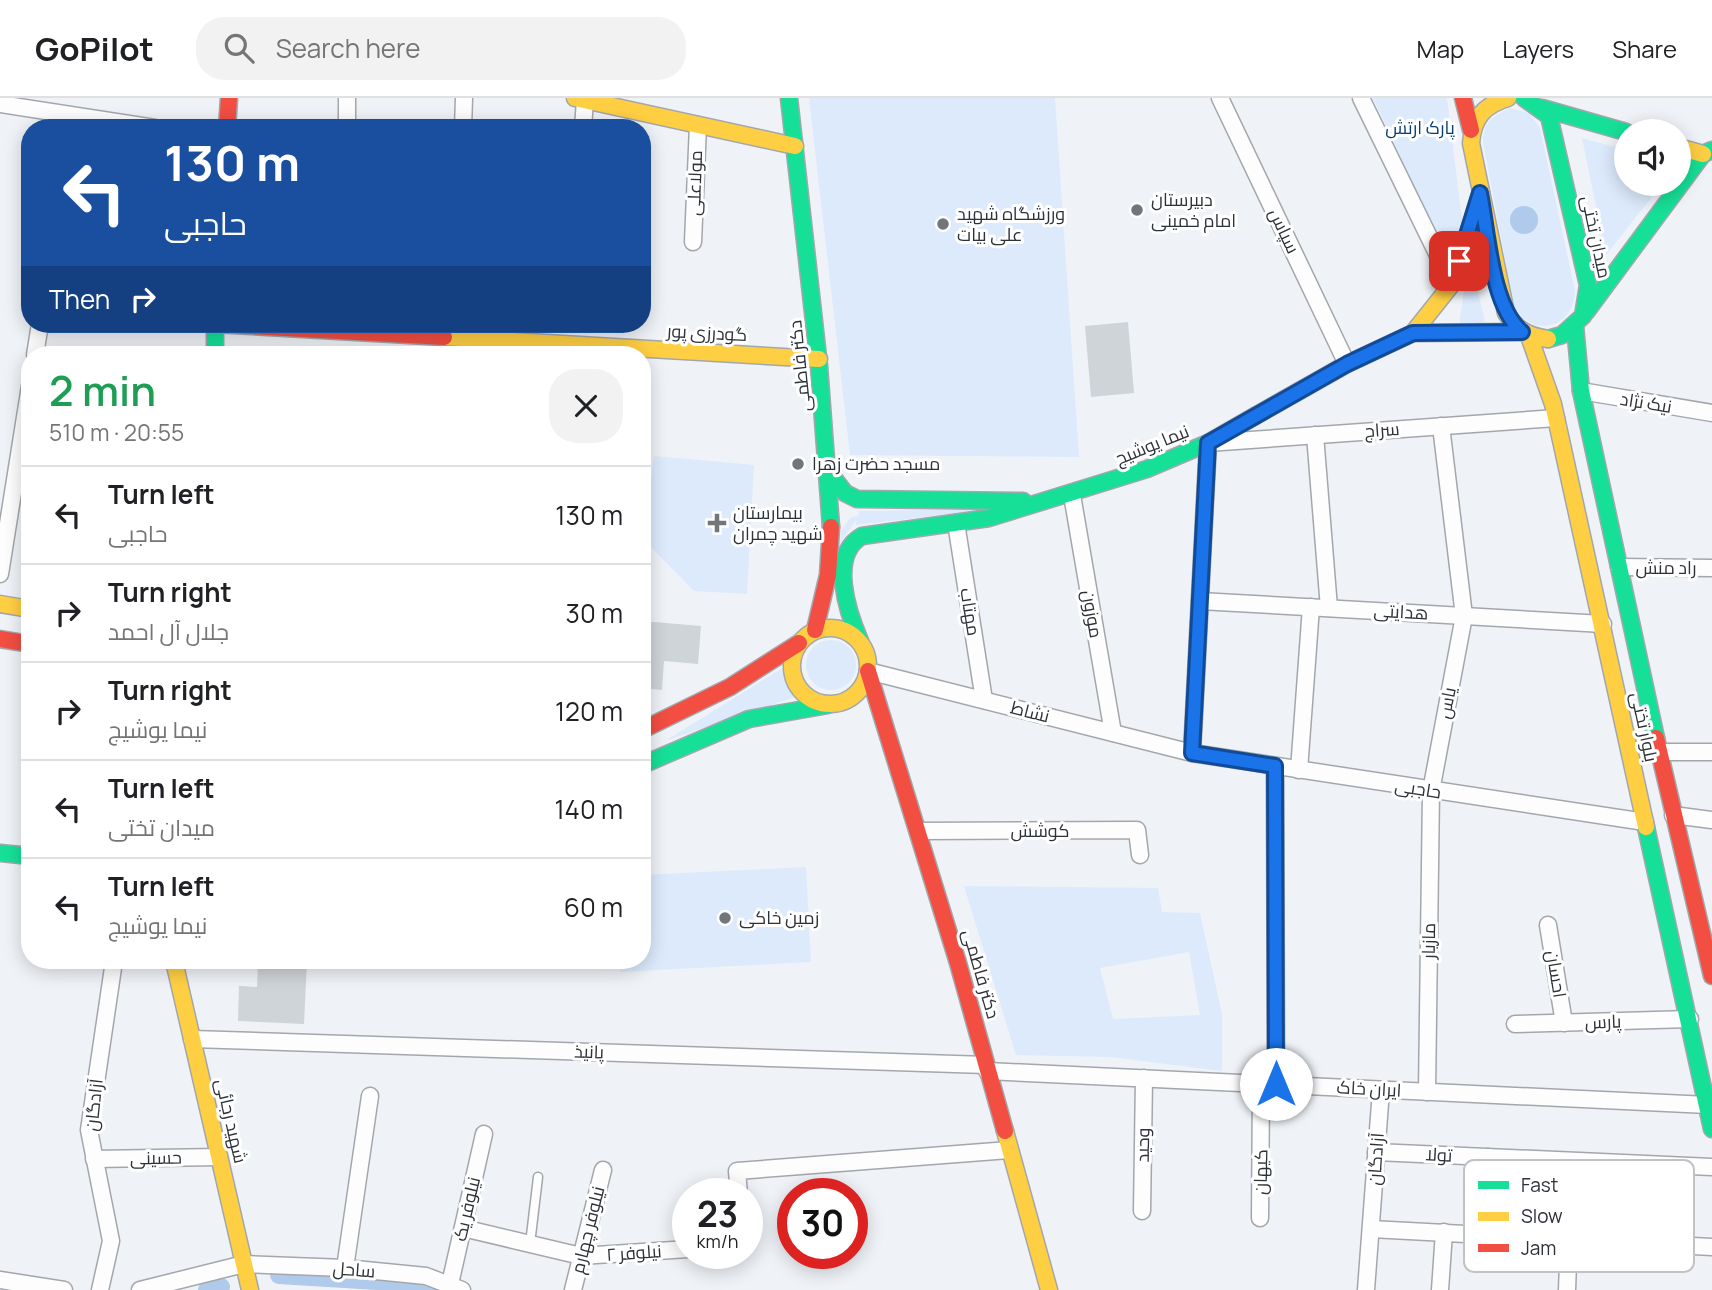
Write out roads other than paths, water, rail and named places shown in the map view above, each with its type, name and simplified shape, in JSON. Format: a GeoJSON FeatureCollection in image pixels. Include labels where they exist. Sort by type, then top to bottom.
{"type":"FeatureCollection","features":[{"type":"Feature","properties":{"kind":"street"},"geometry":{"type":"LineString","coordinates":[[228,119],[229,98]]}},
{"type":"Feature","properties":{"kind":"street"},"geometry":{"type":"LineString","coordinates":[[347,98],[347,119]]}},
{"type":"Feature","properties":{"kind":"street"},"geometry":{"type":"LineString","coordinates":[[463,119],[464,98]]}},
{"type":"Feature","properties":{"kind":"street","name":"دکتر فاطمی"},"geometry":{"type":"LineString","coordinates":[[789,98],[829,471],[830,546],[825,594],[815,630]]}},
{"type":"Feature","properties":{"kind":"street","name":"سپاس"},"geometry":{"type":"LineString","coordinates":[[1220,98],[1347,364]]}},
{"type":"Feature","properties":{"kind":"street"},"geometry":{"type":"LineString","coordinates":[[1361,98],[1452,284]]}},
{"type":"Feature","properties":{"kind":"street"},"geometry":{"type":"LineString","coordinates":[[1463,98],[1501,300],[1514,326],[1525,334],[1554,337],[1579,321],[1708,152]]}},
{"type":"Feature","properties":{"kind":"street"},"geometry":{"type":"LineString","coordinates":[[1471,130],[1476,118],[1488,105],[1508,98]]}},
{"type":"Feature","properties":{"kind":"street"},"geometry":{"type":"LineString","coordinates":[[582,119],[580,99],[795,146]]}},
{"type":"Feature","properties":{"kind":"street"},"geometry":{"type":"LineString","coordinates":[[1532,101],[1614,128]]}},
{"type":"Feature","properties":{"kind":"street","name":"میدان تختی"},"geometry":{"type":"LineString","coordinates":[[1532,101],[1549,116],[1588,285],[1579,321]]}},
{"type":"Feature","properties":{"kind":"street"},"geometry":{"type":"LineString","coordinates":[[0,104],[60,119]]}},
{"type":"Feature","properties":{"kind":"street","name":"مولاعلی"},"geometry":{"type":"LineString","coordinates":[[693,242],[698,125]]}},
{"type":"Feature","properties":{"kind":"street","name":"نیما یوشیج"},"geometry":{"type":"LineString","coordinates":[[1413,333],[1452,284],[1480,193]]}},
{"type":"Feature","properties":{"kind":"street","name":"بلوار تختی"},"geometry":{"type":"LineString","coordinates":[[1579,321],[1581,391],[1673,816],[1712,976]]}},
{"type":"Feature","properties":{"kind":"street","name":"گودرزی پور"},"geometry":{"type":"LineString","coordinates":[[370,333],[595,346]]}},
{"type":"Feature","properties":{"kind":"street","name":"نیما یوشیج"},"geometry":{"type":"LineString","coordinates":[[860,641],[846,598],[846,557],[853,541],[862,536],[989,518],[1072,495],[1147,470],[1208,443],[1347,364],[1413,333],[1525,334]]}},
{"type":"Feature","properties":{"kind":"street","name":"بلوار تختی"},"geometry":{"type":"LineString","coordinates":[[1525,334],[1551,393],[1712,1129]]}},
{"type":"Feature","properties":{"kind":"street","name":"گودرزی پور"},"geometry":{"type":"LineString","coordinates":[[651,349],[819,359]]}},
{"type":"Feature","properties":{"kind":"street","name":"نیک نژاد"},"geometry":{"type":"LineString","coordinates":[[1581,391],[1712,413]]}},
{"type":"Feature","properties":{"kind":"street","name":"سراج"},"geometry":{"type":"LineString","coordinates":[[1208,443],[1556,418]]}},
{"type":"Feature","properties":{"kind":"street","name":"یاس"},"geometry":{"type":"LineString","coordinates":[[1431,791],[1464,616],[1441,426]]}},
{"type":"Feature","properties":{"kind":"street"},"geometry":{"type":"LineString","coordinates":[[1315,435],[1329,608]]}},
{"type":"Feature","properties":{"kind":"street"},"geometry":{"type":"LineString","coordinates":[[0,574],[21,442]]}},
{"type":"Feature","properties":{"kind":"street"},"geometry":{"type":"LineString","coordinates":[[1192,753],[1208,443]]}},
{"type":"Feature","properties":{"kind":"street","name":"نیما یوشیج"},"geometry":{"type":"LineString","coordinates":[[829,471],[845,493],[857,499],[1048,501]]}},
{"type":"Feature","properties":{"kind":"street","name":"موزون"},"geometry":{"type":"LineString","coordinates":[[1072,495],[1113,733]]}},
{"type":"Feature","properties":{"kind":"street","name":"مهتاب"},"geometry":{"type":"LineString","coordinates":[[956,523],[984,701]]}},
{"type":"Feature","properties":{"kind":"street","name":"راد منش"},"geometry":{"type":"LineString","coordinates":[[1619,567],[1712,568]]}},
{"type":"Feature","properties":{"kind":"street","name":"هدایتی"},"geometry":{"type":"LineString","coordinates":[[1200,601],[1603,624]]}},
{"type":"Feature","properties":{"kind":"street"},"geometry":{"type":"LineString","coordinates":[[0,604],[21,607]]}},
{"type":"Feature","properties":{"kind":"street"},"geometry":{"type":"LineString","coordinates":[[1299,770],[1311,607]]}},
{"type":"Feature","properties":{"kind":"street"},"geometry":{"type":"LineString","coordinates":[[651,726],[730,687],[815,630],[834,627],[844,629],[860,641],[867,655],[868,671],[861,689],[836,704],[749,719],[651,761]]}},
{"type":"Feature","properties":{"kind":"street"},"geometry":{"type":"LineString","coordinates":[[0,639],[21,642]]}},
{"type":"Feature","properties":{"kind":"street"},"geometry":{"type":"LineString","coordinates":[[799,643],[792,661],[795,681],[800,690],[816,702],[836,704]]}},
{"type":"Feature","properties":{"kind":"street","name":"دکتر فاطمی"},"geometry":{"type":"LineString","coordinates":[[868,671],[918,831],[1049,1290]]}},
{"type":"Feature","properties":{"kind":"street","name":"نشاط"},"geometry":{"type":"LineString","coordinates":[[868,671],[1192,753]]}},
{"type":"Feature","properties":{"kind":"street"},"geometry":{"type":"LineString","coordinates":[[1630,753],[1712,752]]}},
{"type":"Feature","properties":{"kind":"street","name":"حاجبی"},"geometry":{"type":"LineString","coordinates":[[1192,753],[1645,822]]}},
{"type":"Feature","properties":{"kind":"street","name":"کیهان"},"geometry":{"type":"LineString","coordinates":[[1260,1218],[1269,1084],[1275,766]]}},
{"type":"Feature","properties":{"kind":"street","name":"مازیار"},"geometry":{"type":"LineString","coordinates":[[1427,1092],[1431,791]]}},
{"type":"Feature","properties":{"kind":"street"},"geometry":{"type":"LineString","coordinates":[[1673,816],[1712,820]]}},
{"type":"Feature","properties":{"kind":"street","name":"کوشش"},"geometry":{"type":"LineString","coordinates":[[918,831],[1138,830],[1140,855]]}},
{"type":"Feature","properties":{"kind":"street"},"geometry":{"type":"LineString","coordinates":[[0,853],[21,855]]}},
{"type":"Feature","properties":{"kind":"street","name":"احسان"},"geometry":{"type":"LineString","coordinates":[[1548,925],[1564,1023]]}},
{"type":"Feature","properties":{"kind":"street","name":"آزادگان"},"geometry":{"type":"LineString","coordinates":[[100,1290],[111,1241],[89,1130],[113,969]]}},
{"type":"Feature","properties":{"kind":"street","name":"شهید رجائی"},"geometry":{"type":"LineString","coordinates":[[176,969],[250,1290]]}},
{"type":"Feature","properties":{"kind":"street","name":"پارس"},"geometry":{"type":"LineString","coordinates":[[1515,1024],[1690,1019]]}},
{"type":"Feature","properties":{"kind":"street","name":"پانیذ"},"geometry":{"type":"LineString","coordinates":[[192,1039],[987,1068]]}},
{"type":"Feature","properties":{"kind":"street","name":"ایران خاک"},"geometry":{"type":"LineString","coordinates":[[987,1068],[1708,1105]]}},
{"type":"Feature","properties":{"kind":"street","name":"وحید"},"geometry":{"type":"LineString","coordinates":[[1142,1211],[1144,1078]]}},
{"type":"Feature","properties":{"kind":"street","name":"آزادگان"},"geometry":{"type":"LineString","coordinates":[[1366,1290],[1381,1090]]}},
{"type":"Feature","properties":{"kind":"street"},"geometry":{"type":"LineString","coordinates":[[345,1268],[370,1096]]}},
{"type":"Feature","properties":{"kind":"street","name":"نیلوفر یک"},"geometry":{"type":"LineString","coordinates":[[456,1287],[463,1228],[484,1134]]}},
{"type":"Feature","properties":{"kind":"street"},"geometry":{"type":"LineString","coordinates":[[738,1178],[737,1171],[1009,1150]]}},
{"type":"Feature","properties":{"kind":"street","name":"تولا"},"geometry":{"type":"LineString","coordinates":[[1376,1152],[1556,1160]]}},
{"type":"Feature","properties":{"kind":"street","name":"حسینی"},"geometry":{"type":"LineString","coordinates":[[94,1160],[219,1157]]}},
{"type":"Feature","properties":{"kind":"street","name":"تولا"},"geometry":{"type":"LineString","coordinates":[[1694,1166],[1712,1167]]}},
{"type":"Feature","properties":{"kind":"street","name":"نیلوفر چهارم"},"geometry":{"type":"LineString","coordinates":[[572,1290],[603,1170]]}},
{"type":"Feature","properties":{"kind":"street","name":"نیلوفر ۲"},"geometry":{"type":"LineString","coordinates":[[463,1228],[581,1256],[672,1251]]}},
{"type":"Feature","properties":{"kind":"street"},"geometry":{"type":"LineString","coordinates":[[1371,1229],[1464,1232]]}},
{"type":"Feature","properties":{"kind":"street"},"geometry":{"type":"LineString","coordinates":[[1440,1290],[1444,1231]]}},
{"type":"Feature","properties":{"kind":"street"},"geometry":{"type":"LineString","coordinates":[[1694,1246],[1712,1247]]}},
{"type":"Feature","properties":{"kind":"street","name":"ساحل"},"geometry":{"type":"LineString","coordinates":[[140,1290],[244,1264],[345,1268],[426,1276],[456,1287]]}},
{"type":"Feature","properties":{"kind":"street"},"geometry":{"type":"LineString","coordinates":[[1567,1290],[1568,1272]]}},
{"type":"Feature","properties":{"kind":"street"},"geometry":{"type":"LineString","coordinates":[[0,1280],[64,1290]]}},
{"type":"Feature","properties":{"kind":"lane"},"geometry":{"type":"LineString","coordinates":[[530,1244],[538,1177]]}},
{"type":"Feature","properties":{"kind":"water"},"geometry":{"type":"Polygon","coordinates":[[[1524,206],[1534,210],[1538,220],[1534,230],[1524,234],[1514,230],[1510,220],[1514,210],[1524,206]]]}},
{"type":"Feature","properties":{"kind":"waterway"},"geometry":{"type":"LineString","coordinates":[[279,1275],[377,1281],[429,1290]]}},
{"type":"Feature","properties":{"kind":"waterway"},"geometry":{"type":"LineString","coordinates":[[207,1290],[221,1287]]}},
{"type":"Feature","properties":{"kind":"place","name":"دبیرستان امام خمینی"},"geometry":{"type":"Point","coordinates":[1137,210]}},
{"type":"Feature","properties":{"kind":"place","name":"ورزشگاه شهید علی بیات"},"geometry":{"type":"Point","coordinates":[943,224]}},
{"type":"Feature","properties":{"kind":"place","name":"مسجد حضرت زهرا"},"geometry":{"type":"Point","coordinates":[798,464]}},
{"type":"Feature","properties":{"kind":"place","name":"بیمارستان شهید چمران"},"geometry":{"type":"Point","coordinates":[717,523]}},
{"type":"Feature","properties":{"kind":"place","name":"زمین خاکی"},"geometry":{"type":"Point","coordinates":[725,918]}},
{"type":"Feature","properties":{"kind":"park label","name":"پارک ارتش"},"geometry":{"type":"Point","coordinates":[1420,128]}}]}
